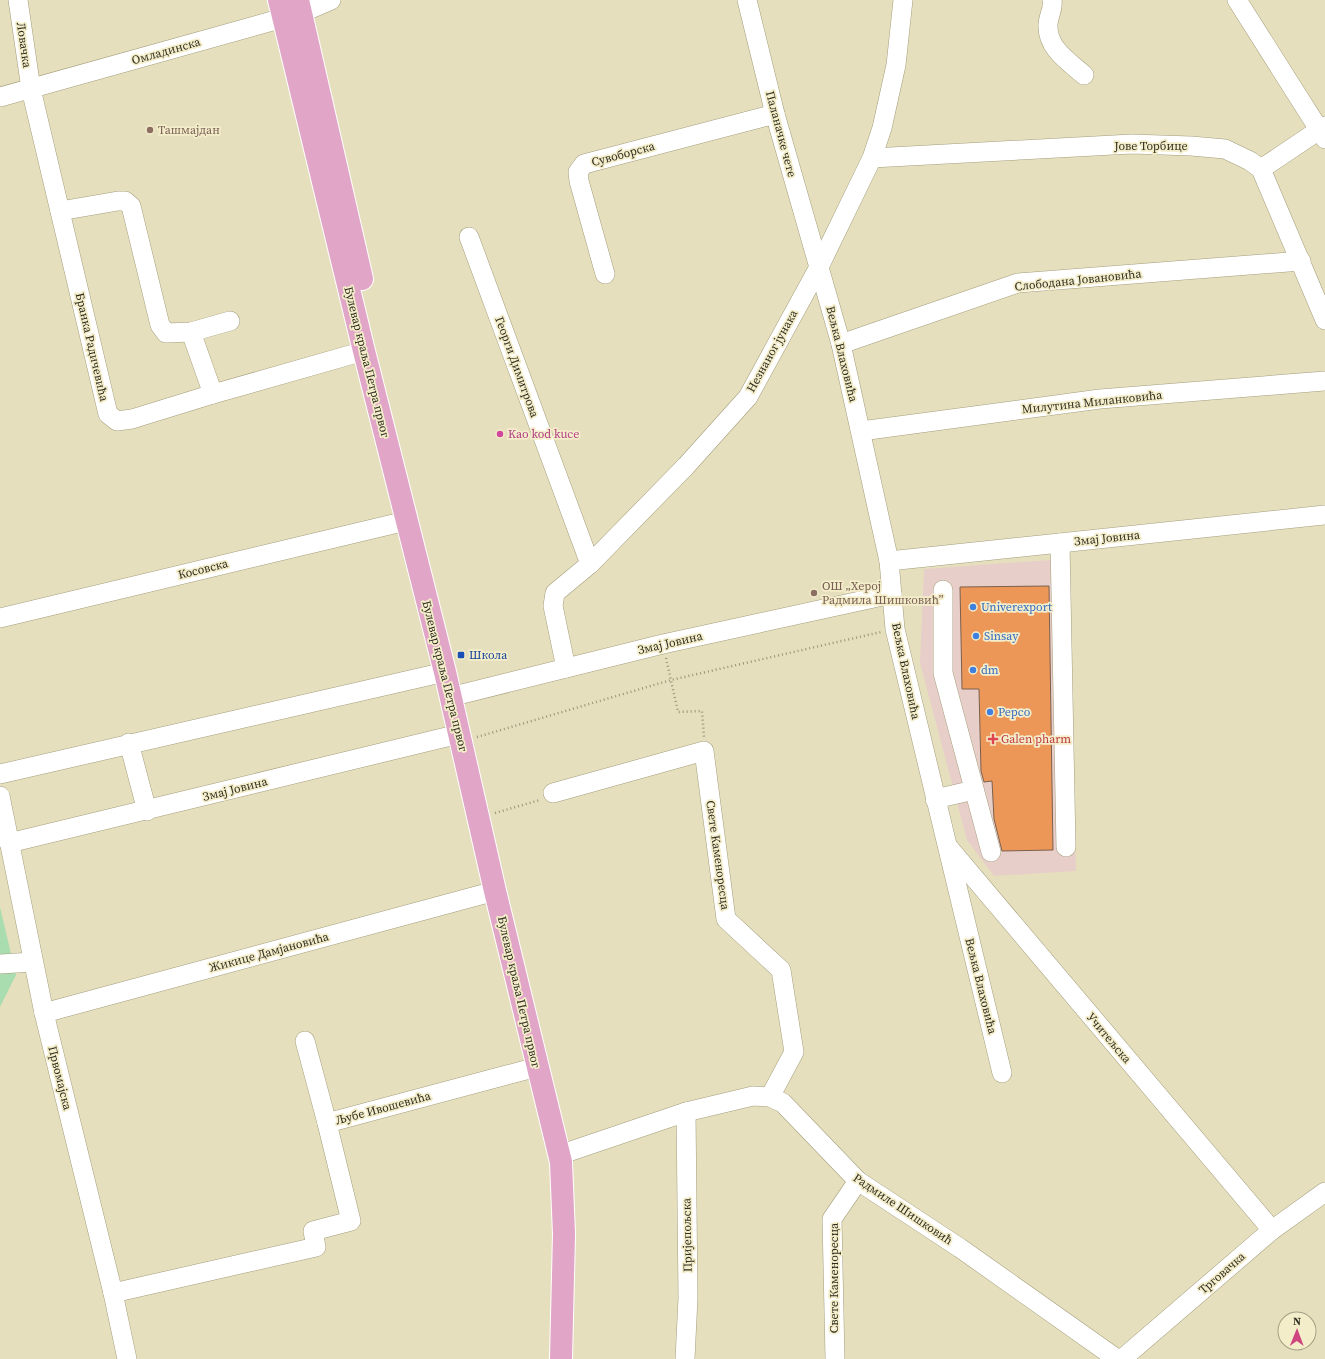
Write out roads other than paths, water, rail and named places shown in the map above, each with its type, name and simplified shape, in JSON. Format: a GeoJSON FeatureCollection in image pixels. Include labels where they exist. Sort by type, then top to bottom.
{"type":"FeatureCollection","features":[{"type":"Feature","properties":{"kind":"main road","name":"Булевар краља Петра првог"},"geometry":{"type":"LineString","coordinates":[[290,8],[364,351],[445,672],[457,696]]}},
{"type":"Feature","properties":{"kind":"main road","name":"Булевар краља Петра првог"},"geometry":{"type":"LineString","coordinates":[[290,8],[377,348],[466,736],[495,892],[561,1162],[563,1188],[561,1359]]}},
{"type":"Feature","properties":{"kind":"main road","name":"Булевар краља Петра првог"},"geometry":{"type":"LineString","coordinates":[[466,736],[491,814],[552,1062],[571,1151],[575,1210],[572,1359]]}},
{"type":"Feature","properties":{"kind":"street","name":"Ловачка"},"geometry":{"type":"LineString","coordinates":[[18,0],[31,89]]}},
{"type":"Feature","properties":{"kind":"street","name":"Омладинска"},"geometry":{"type":"LineString","coordinates":[[0,97],[31,89],[290,8],[331,0]]}},
{"type":"Feature","properties":{"kind":"street","name":"Паланачке чете"},"geometry":{"type":"LineString","coordinates":[[747,0],[775,114],[819,267]]}},
{"type":"Feature","properties":{"kind":"street","name":"Незнаног јунака"},"geometry":{"type":"LineString","coordinates":[[566,668],[553,606],[555,593],[590,564],[686,466],[748,397],[819,267],[872,158],[882,128],[896,65],[903,0]]}},
{"type":"Feature","properties":{"kind":"street"},"geometry":{"type":"LineString","coordinates":[[1052,0],[1053,5],[1048,23],[1048,36],[1056,49],[1084,75]]}},
{"type":"Feature","properties":{"kind":"street"},"geometry":{"type":"LineString","coordinates":[[1237,0],[1323,131],[1261,169],[1325,320]]}},
{"type":"Feature","properties":{"kind":"street","name":"Бранка Радичевића"},"geometry":{"type":"LineString","coordinates":[[31,89],[108,414],[117,421],[132,419],[213,394],[364,351]]}},
{"type":"Feature","properties":{"kind":"street","name":"Сувоборска"},"geometry":{"type":"LineString","coordinates":[[605,274],[579,181],[578,172],[584,164],[775,114]]}},
{"type":"Feature","properties":{"kind":"street","name":"Јове Торбице"},"geometry":{"type":"LineString","coordinates":[[872,158],[1132,144],[1225,149],[1250,161],[1261,169]]}},
{"type":"Feature","properties":{"kind":"street"},"geometry":{"type":"LineString","coordinates":[[60,211],[118,201],[125,202],[131,206],[160,325],[166,333],[192,332],[230,321]]}},
{"type":"Feature","properties":{"kind":"street","name":"Георги Димитрова"},"geometry":{"type":"LineString","coordinates":[[469,237],[590,564]]}},
{"type":"Feature","properties":{"kind":"street","name":"Слободана Јовановића"},"geometry":{"type":"LineString","coordinates":[[841,344],[1018,283],[1301,261]]}},
{"type":"Feature","properties":{"kind":"street","name":"Вељка Влаховића"},"geometry":{"type":"LineString","coordinates":[[819,267],[841,344],[861,431],[888,561],[895,629],[1002,1073]]}},
{"type":"Feature","properties":{"kind":"street"},"geometry":{"type":"LineString","coordinates":[[192,332],[213,394]]}},
{"type":"Feature","properties":{"kind":"street","name":"Милутина Миланковића"},"geometry":{"type":"LineString","coordinates":[[861,431],[1100,399],[1325,381]]}},
{"type":"Feature","properties":{"kind":"street","name":"Змај Јовина"},"geometry":{"type":"LineString","coordinates":[[888,561],[1325,515]]}},
{"type":"Feature","properties":{"kind":"street","name":"Косовска"},"geometry":{"type":"LineString","coordinates":[[0,618],[406,520]]}},
{"type":"Feature","properties":{"kind":"street"},"geometry":{"type":"LineString","coordinates":[[1060,543],[1066,847]]}},
{"type":"Feature","properties":{"kind":"street"},"geometry":{"type":"LineString","coordinates":[[943,590],[943,674],[991,852]]}},
{"type":"Feature","properties":{"kind":"street","name":"Змај Јовина"},"geometry":{"type":"LineString","coordinates":[[457,696],[663,644],[892,594]]}},
{"type":"Feature","properties":{"kind":"street"},"geometry":{"type":"LineString","coordinates":[[0,774],[129,743],[445,672]]}},
{"type":"Feature","properties":{"kind":"street","name":"Змај Јовина"},"geometry":{"type":"LineString","coordinates":[[9,843],[466,736]]}},
{"type":"Feature","properties":{"kind":"street"},"geometry":{"type":"LineString","coordinates":[[129,743],[146,810]]}},
{"type":"Feature","properties":{"kind":"street","name":"Свете Каменоресца"},"geometry":{"type":"LineString","coordinates":[[553,793],[704,751],[726,919],[781,970],[794,1052],[770,1096]]}},
{"type":"Feature","properties":{"kind":"street"},"geometry":{"type":"LineString","coordinates":[[935,799],[974,790]]}},
{"type":"Feature","properties":{"kind":"street","name":"Првомајска"},"geometry":{"type":"LineString","coordinates":[[0,796],[44,1013],[127,1359]]}},
{"type":"Feature","properties":{"kind":"street","name":"Учитељска"},"geometry":{"type":"LineString","coordinates":[[946,845],[1272,1230]]}},
{"type":"Feature","properties":{"kind":"street","name":"Жикице Дамјановића"},"geometry":{"type":"LineString","coordinates":[[44,1013],[495,892]]}},
{"type":"Feature","properties":{"kind":"street"},"geometry":{"type":"LineString","coordinates":[[0,964],[33,962]]}},
{"type":"Feature","properties":{"kind":"street"},"geometry":{"type":"LineString","coordinates":[[305,1041],[327,1123]]}},
{"type":"Feature","properties":{"kind":"street","name":"Љубе Ивошевића"},"geometry":{"type":"LineString","coordinates":[[112,1293],[316,1247],[313,1230],[351,1222],[327,1123],[537,1067]]}},
{"type":"Feature","properties":{"kind":"street"},"geometry":{"type":"LineString","coordinates":[[571,1151],[686,1112],[753,1096],[770,1096]]}},
{"type":"Feature","properties":{"kind":"street","name":"Радмиле Шишковић"},"geometry":{"type":"LineString","coordinates":[[770,1096],[784,1103],[858,1181],[960,1248],[1118,1359]]}},
{"type":"Feature","properties":{"kind":"street","name":"Пријепољска"},"geometry":{"type":"LineString","coordinates":[[685,1359],[688,1298],[686,1112]]}},
{"type":"Feature","properties":{"kind":"street","name":"Свете Каменоресца"},"geometry":{"type":"LineString","coordinates":[[834,1359],[832,1219],[858,1181]]}},
{"type":"Feature","properties":{"kind":"street","name":"Трговачка"},"geometry":{"type":"LineString","coordinates":[[1122,1359],[1272,1230],[1325,1192]]}},
{"type":"Feature","properties":{"kind":"place","name":"Ташмајдан"},"geometry":{"type":"Point","coordinates":[150,130]}},
{"type":"Feature","properties":{"kind":"place","name":"Kao kod kuce"},"geometry":{"type":"Point","coordinates":[500,434]}},
{"type":"Feature","properties":{"kind":"place","name":"ОШ „Херој Радмила Шишковић”"},"geometry":{"type":"Point","coordinates":[814,593]}},
{"type":"Feature","properties":{"kind":"place","name":"Univerexport"},"geometry":{"type":"Point","coordinates":[973,607]}},
{"type":"Feature","properties":{"kind":"place","name":"Sinsay"},"geometry":{"type":"Point","coordinates":[976,636]}},
{"type":"Feature","properties":{"kind":"place","name":"Школа"},"geometry":{"type":"Point","coordinates":[461,655]}},
{"type":"Feature","properties":{"kind":"place","name":"dm"},"geometry":{"type":"Point","coordinates":[973,670]}},
{"type":"Feature","properties":{"kind":"place","name":"Pepco"},"geometry":{"type":"Point","coordinates":[990,712]}},
{"type":"Feature","properties":{"kind":"place","name":"Galen pharm"},"geometry":{"type":"Point","coordinates":[993,739]}}]}
